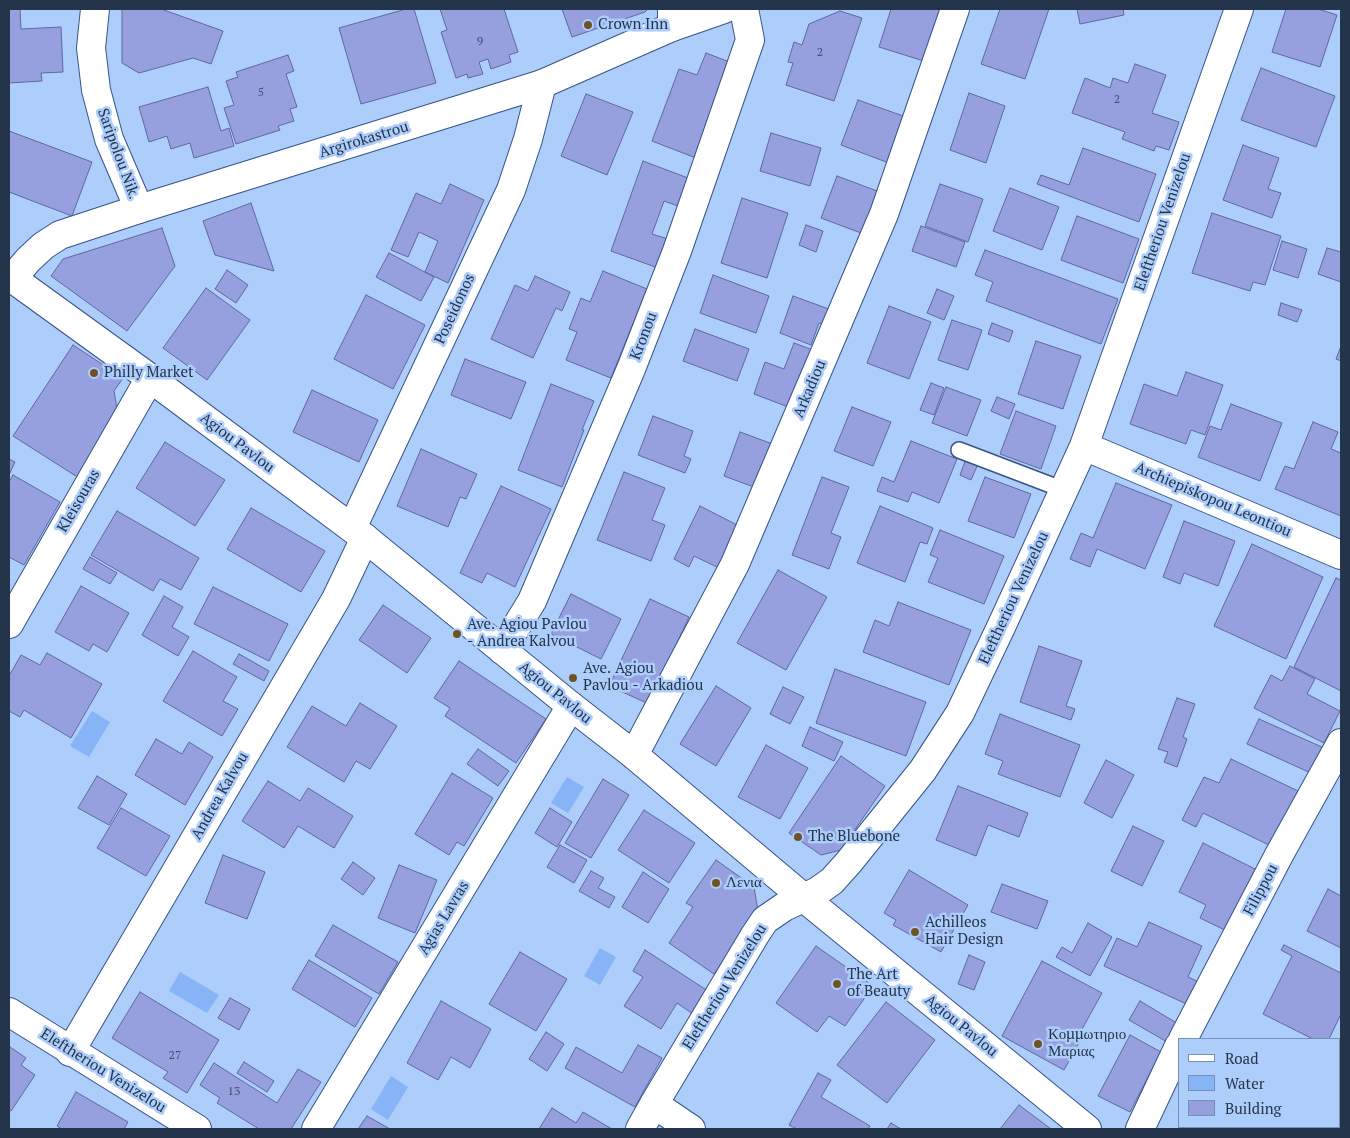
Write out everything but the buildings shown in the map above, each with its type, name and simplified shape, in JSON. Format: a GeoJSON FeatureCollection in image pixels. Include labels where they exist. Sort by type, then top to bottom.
{"type":"FeatureCollection","features":[{"type":"Feature","properties":{"kind":"street","name":"Saripolou Nik."},"geometry":{"type":"LineString","coordinates":[[95,9],[91,48],[96,90],[110,139],[139,209]]}},
{"type":"Feature","properties":{"kind":"street","name":"Argirokastrou"},"geometry":{"type":"LineString","coordinates":[[11,278],[28,260],[60,235],[542,84],[672,18],[724,9]]}},
{"type":"Feature","properties":{"kind":"street","name":"Kronou"},"geometry":{"type":"LineString","coordinates":[[502,650],[532,601],[631,369],[677,251],[750,40],[744,9]]}},
{"type":"Feature","properties":{"kind":"street","name":"Arkadiou"},"geometry":{"type":"LineString","coordinates":[[634,755],[735,564],[884,214],[955,9]]}},
{"type":"Feature","properties":{"kind":"street","name":"Eleftheriou Venizelou"},"geometry":{"type":"LineString","coordinates":[[640,1129],[765,920],[784,907],[818,891],[832,880],[849,862],[923,770],[960,713],[1084,446],[1238,9]]}},
{"type":"Feature","properties":{"kind":"street","name":"Poseidonos"},"geometry":{"type":"LineString","coordinates":[[358,533],[511,190],[528,139],[542,84]]}},
{"type":"Feature","properties":{"kind":"street","name":"Agiou Pavlou"},"geometry":{"type":"LineString","coordinates":[[11,278],[150,378],[358,533],[634,755],[804,898],[1087,1129]]}},
{"type":"Feature","properties":{"kind":"street","name":"Kleisouras"},"geometry":{"type":"LineString","coordinates":[[9,624],[150,378]]}},
{"type":"Feature","properties":{"kind":"street","name":"Archiepiskopou Leontiou"},"geometry":{"type":"LineString","coordinates":[[1084,446],[1341,555]]}},
{"type":"Feature","properties":{"kind":"street","name":"Andrea Kalvou"},"geometry":{"type":"LineString","coordinates":[[70,1052],[336,599],[358,533]]}},
{"type":"Feature","properties":{"kind":"street","name":"Agias Lavras"},"geometry":{"type":"LineString","coordinates":[[316,1129],[571,706]]}},
{"type":"Feature","properties":{"kind":"street","name":"Filippou"},"geometry":{"type":"LineString","coordinates":[[1184,1038],[1279,855],[1341,743]]}},
{"type":"Feature","properties":{"kind":"street","name":"Eleftheriou Venizelou"},"geometry":{"type":"LineString","coordinates":[[9,1012],[70,1052],[197,1129]]}},
{"type":"Feature","properties":{"kind":"street"},"geometry":{"type":"LineString","coordinates":[[1140,1129],[1178,1048]]}},
{"type":"Feature","properties":{"kind":"street"},"geometry":{"type":"LineString","coordinates":[[654,1104],[691,1129]]}},
{"type":"Feature","properties":{"kind":"lane"},"geometry":{"type":"LineString","coordinates":[[959,450],[1064,490]]}},
{"type":"Feature","properties":{"kind":"water"},"geometry":{"type":"Polygon","coordinates":[[[92,711],[110,722],[89,757],[70,746],[92,711]]]}},
{"type":"Feature","properties":{"kind":"water"},"geometry":{"type":"Polygon","coordinates":[[[567,777],[584,787],[568,813],[551,803],[567,777]]]}},
{"type":"Feature","properties":{"kind":"water"},"geometry":{"type":"Polygon","coordinates":[[[600,948],[616,957],[600,985],[584,976],[600,948]]]}},
{"type":"Feature","properties":{"kind":"water"},"geometry":{"type":"Polygon","coordinates":[[[180,972],[219,995],[207,1013],[169,991],[180,972]]]}},
{"type":"Feature","properties":{"kind":"water"},"geometry":{"type":"Polygon","coordinates":[[[391,1076],[408,1087],[388,1120],[371,1109],[391,1076]]]}},
{"type":"Feature","properties":{"kind":"place","name":"Crown Inn"},"geometry":{"type":"Point","coordinates":[588,25]}},
{"type":"Feature","properties":{"kind":"place","name":"Philly Market"},"geometry":{"type":"Point","coordinates":[94,373]}},
{"type":"Feature","properties":{"kind":"place","name":"Ave. Agiou Pavlou - Andrea Kalvou"},"geometry":{"type":"Point","coordinates":[457,634]}},
{"type":"Feature","properties":{"kind":"place","name":"Ave. Agiou Pavlou - Arkadiou"},"geometry":{"type":"Point","coordinates":[573,678]}},
{"type":"Feature","properties":{"kind":"place","name":"The Bluebone"},"geometry":{"type":"Point","coordinates":[798,837]}},
{"type":"Feature","properties":{"kind":"place","name":"Λενια"},"geometry":{"type":"Point","coordinates":[716,883]}},
{"type":"Feature","properties":{"kind":"place","name":"Achilleos Hair Design"},"geometry":{"type":"Point","coordinates":[915,932]}},
{"type":"Feature","properties":{"kind":"place","name":"The Art of Beauty"},"geometry":{"type":"Point","coordinates":[837,984]}},
{"type":"Feature","properties":{"kind":"place","name":"Κομμωτηριο Μαριας"},"geometry":{"type":"Point","coordinates":[1038,1044]}}]}
